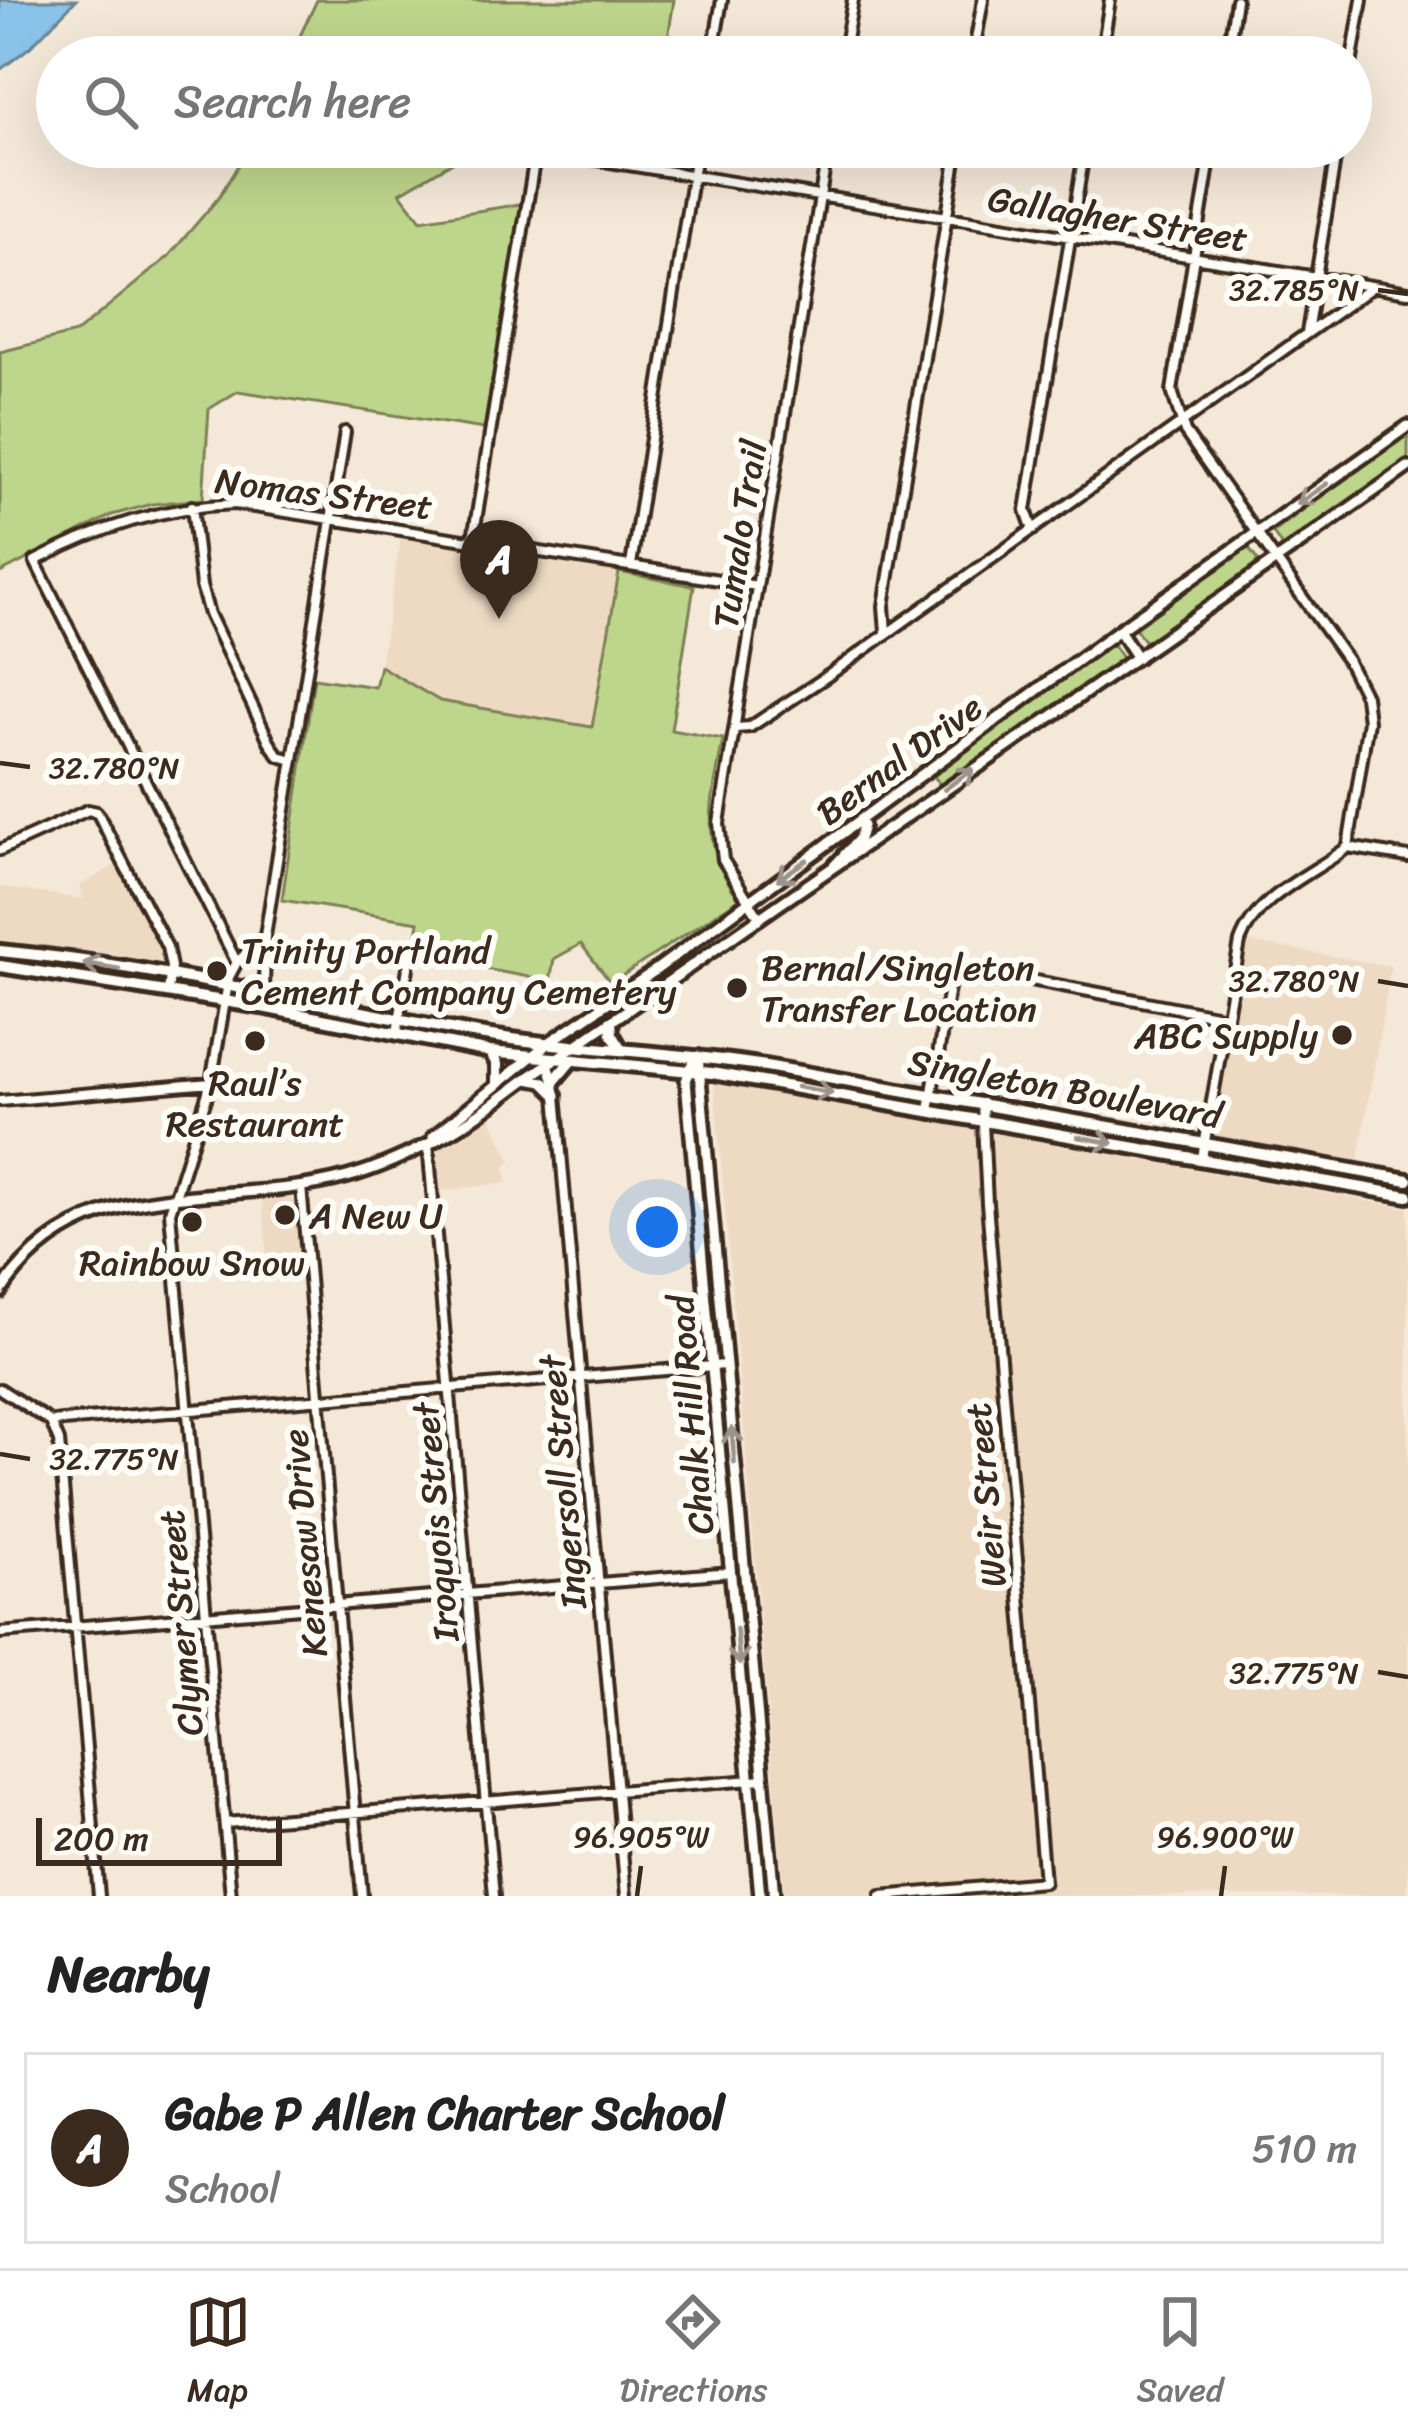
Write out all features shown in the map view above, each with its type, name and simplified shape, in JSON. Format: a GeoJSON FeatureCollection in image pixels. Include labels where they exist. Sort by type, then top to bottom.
{"type":"FeatureCollection","features":[{"type":"Feature","properties":{"kind":"main road","name":"Singleton Boulevard"},"geometry":{"type":"LineString","coordinates":[[0,951],[264,992],[463,1032],[574,1047],[698,1056],[932,1094],[1408,1180]]}},
{"type":"Feature","properties":{"kind":"main road","name":"Singleton Boulevard"},"geometry":{"type":"LineString","coordinates":[[0,966],[223,1001],[551,1062],[694,1071],[1408,1196]]}},
{"type":"Feature","properties":{"kind":"main road"},"geometry":{"type":"LineString","coordinates":[[611,1022],[621,1049]]}},
{"type":"Feature","properties":{"kind":"main road"},"geometry":{"type":"LineString","coordinates":[[490,1052],[497,1064],[496,1082]]}},
{"type":"Feature","properties":{"kind":"main road"},"geometry":{"type":"LineString","coordinates":[[555,1088],[570,1062]]}},
{"type":"Feature","properties":{"kind":"main road"},"geometry":{"type":"LineString","coordinates":[[1270,1170],[1272,1155]]}},
{"type":"Feature","properties":{"kind":"street"},"geometry":{"type":"LineString","coordinates":[[716,36],[722,0]]}},
{"type":"Feature","properties":{"kind":"street"},"geometry":{"type":"LineString","coordinates":[[847,36],[853,0]]}},
{"type":"Feature","properties":{"kind":"street"},"geometry":{"type":"LineString","coordinates":[[977,36],[983,0]]}},
{"type":"Feature","properties":{"kind":"street"},"geometry":{"type":"LineString","coordinates":[[1104,36],[1110,0]]}},
{"type":"Feature","properties":{"kind":"street"},"geometry":{"type":"LineString","coordinates":[[1230,36],[1236,0]]}},
{"type":"Feature","properties":{"kind":"street"},"geometry":{"type":"LineString","coordinates":[[1356,36],[1362,0]]}},
{"type":"Feature","properties":{"kind":"street"},"geometry":{"type":"LineString","coordinates":[[472,538],[533,168]]}},
{"type":"Feature","properties":{"kind":"street","name":"Gallagher Street"},"geometry":{"type":"LineString","coordinates":[[645,168],[1408,292]]}},
{"type":"Feature","properties":{"kind":"street"},"geometry":{"type":"LineString","coordinates":[[631,565],[694,168]]}},
{"type":"Feature","properties":{"kind":"street","name":"Tumalo Trail"},"geometry":{"type":"LineString","coordinates":[[760,920],[723,860],[718,836],[825,168]]}},
{"type":"Feature","properties":{"kind":"street"},"geometry":{"type":"LineString","coordinates":[[886,633],[884,606],[954,168]]}},
{"type":"Feature","properties":{"kind":"street"},"geometry":{"type":"LineString","coordinates":[[1033,530],[1026,510],[1082,168]]}},
{"type":"Feature","properties":{"kind":"street"},"geometry":{"type":"LineString","coordinates":[[1208,168],[1172,391],[1180,422],[1347,660],[1365,696],[1367,733],[1348,848]]}},
{"type":"Feature","properties":{"kind":"street"},"geometry":{"type":"LineString","coordinates":[[1306,334],[1334,168]]}},
{"type":"Feature","properties":{"kind":"street"},"geometry":{"type":"LineString","coordinates":[[736,728],[750,727],[886,633],[1372,286]]}},
{"type":"Feature","properties":{"kind":"street","name":"Bernal Drive"},"geometry":{"type":"LineString","coordinates":[[428,1143],[446,1123],[547,1044],[1408,427]]}},
{"type":"Feature","properties":{"kind":"street"},"geometry":{"type":"LineString","coordinates":[[264,992],[265,936],[345,432]]}},
{"type":"Feature","properties":{"kind":"street","name":"Bernal Drive"},"geometry":{"type":"LineString","coordinates":[[0,1293],[42,1246],[79,1221],[123,1204],[347,1177],[450,1133],[1408,467]]}},
{"type":"Feature","properties":{"kind":"street","name":"Nomas Street"},"geometry":{"type":"LineString","coordinates":[[237,962],[35,561],[88,533],[192,506],[235,504],[758,586]]}},
{"type":"Feature","properties":{"kind":"street"},"geometry":{"type":"LineString","coordinates":[[192,506],[201,586],[217,638],[271,745],[292,760]]}},
{"type":"Feature","properties":{"kind":"street"},"geometry":{"type":"LineString","coordinates":[[1119,630],[1137,658]]}},
{"type":"Feature","properties":{"kind":"street"},"geometry":{"type":"LineString","coordinates":[[914,778],[931,800]]}},
{"type":"Feature","properties":{"kind":"street"},"geometry":{"type":"LineString","coordinates":[[0,850],[88,810],[101,815],[167,947],[168,992]]}},
{"type":"Feature","properties":{"kind":"street"},"geometry":{"type":"LineString","coordinates":[[829,872],[860,838],[860,822]]}},
{"type":"Feature","properties":{"kind":"street"},"geometry":{"type":"LineString","coordinates":[[1202,1158],[1246,925],[1264,904],[1348,848],[1408,857]]}},
{"type":"Feature","properties":{"kind":"street","name":"Clymer Street"},"geometry":{"type":"LineString","coordinates":[[231,1896],[170,1213],[211,1083],[226,986],[237,962],[265,936]]}},
{"type":"Feature","properties":{"kind":"street"},"geometry":{"type":"LineString","coordinates":[[397,1033],[410,956]]}},
{"type":"Feature","properties":{"kind":"street"},"geometry":{"type":"LineString","coordinates":[[929,1111],[950,981],[956,970],[971,967],[1226,1017]]}},
{"type":"Feature","properties":{"kind":"street","name":"Chalk Hill Road"},"geometry":{"type":"LineString","coordinates":[[698,1056],[694,1071],[774,1896]]}},
{"type":"Feature","properties":{"kind":"street","name":"Ingersoll Street"},"geometry":{"type":"LineString","coordinates":[[551,1062],[626,1896]]}},
{"type":"Feature","properties":{"kind":"street","name":"Chalk Hill Road"},"geometry":{"type":"LineString","coordinates":[[694,1071],[686,1081],[760,1896]]}},
{"type":"Feature","properties":{"kind":"street"},"geometry":{"type":"LineString","coordinates":[[526,1079],[555,1088]]}},
{"type":"Feature","properties":{"kind":"street"},"geometry":{"type":"LineString","coordinates":[[0,1101],[211,1083]]}},
{"type":"Feature","properties":{"kind":"street","name":"Weir Street"},"geometry":{"type":"LineString","coordinates":[[881,1896],[1044,1882],[982,1103]]}},
{"type":"Feature","properties":{"kind":"street","name":"Iroquois Street"},"geometry":{"type":"LineString","coordinates":[[428,1143],[494,1896]]}},
{"type":"Feature","properties":{"kind":"street","name":"Kenesaw Drive"},"geometry":{"type":"LineString","coordinates":[[302,1185],[362,1896]]}},
{"type":"Feature","properties":{"kind":"street"},"geometry":{"type":"LineString","coordinates":[[51,1422],[725,1365]]}},
{"type":"Feature","properties":{"kind":"street"},"geometry":{"type":"LineString","coordinates":[[0,1389],[51,1422],[59,1441],[99,1896]]}},
{"type":"Feature","properties":{"kind":"street"},"geometry":{"type":"LineString","coordinates":[[725,1504],[739,1504]]}},
{"type":"Feature","properties":{"kind":"street"},"geometry":{"type":"LineString","coordinates":[[728,1533],[742,1532]]}},
{"type":"Feature","properties":{"kind":"street"},"geometry":{"type":"LineString","coordinates":[[0,1633],[731,1572]]}},
{"type":"Feature","properties":{"kind":"street"},"geometry":{"type":"LineString","coordinates":[[741,1685],[755,1684]]}},
{"type":"Feature","properties":{"kind":"street"},"geometry":{"type":"LineString","coordinates":[[224,1822],[764,1779]]}},
{"type":"Feature","properties":{"kind":"shaded area"},"geometry":{"type":"Polygon","coordinates":[[[401,536],[619,572],[593,727],[440,701],[380,666],[401,536]]]}},
{"type":"Feature","properties":{"kind":"shaded area"},"geometry":{"type":"Polygon","coordinates":[[[123,861],[164,949],[163,959],[152,967],[0,945],[0,887],[83,899],[79,886],[123,861]]]}},
{"type":"Feature","properties":{"kind":"shaded area"},"geometry":{"type":"Polygon","coordinates":[[[1243,941],[1391,966],[1358,1163],[1211,1139],[1243,941]]]}},
{"type":"Feature","properties":{"kind":"shaded area"},"geometry":{"type":"Polygon","coordinates":[[[714,1083],[1408,1208],[1408,1896],[784,1896],[714,1083]]]}},
{"type":"Feature","properties":{"kind":"shaded area"},"geometry":{"type":"Polygon","coordinates":[[[488,1112],[511,1160],[505,1168],[507,1183],[437,1191],[436,1146],[488,1112]]]}},
{"type":"Feature","properties":{"kind":"shaded area"},"geometry":{"type":"Polygon","coordinates":[[[290,1196],[297,1201],[302,1262],[268,1265],[262,1198],[290,1196]]]}},
{"type":"Feature","properties":{"kind":"green space"},"geometry":{"type":"Polygon","coordinates":[[[317,0],[674,0],[668,36],[300,36],[317,0]]]}},
{"type":"Feature","properties":{"kind":"green space"},"geometry":{"type":"Polygon","coordinates":[[[236,168],[442,168],[400,193],[421,220],[521,204],[484,429],[238,391],[209,409],[203,499],[152,504],[112,515],[0,573],[0,352],[76,333],[168,257],[219,197],[236,168]]]}},
{"type":"Feature","properties":{"kind":"green space"},"geometry":{"type":"Polygon","coordinates":[[[1408,432],[1408,461],[1283,548],[1273,533],[1276,530],[1408,432]]]}},
{"type":"Feature","properties":{"kind":"green space"},"geometry":{"type":"Polygon","coordinates":[[[1247,546],[1256,564],[1147,645],[1134,626],[1247,546]]]}},
{"type":"Feature","properties":{"kind":"green space"},"geometry":{"type":"Polygon","coordinates":[[[619,572],[694,586],[671,730],[723,739],[711,822],[717,859],[739,899],[611,983],[581,944],[554,959],[550,981],[485,969],[488,948],[417,936],[419,922],[282,900],[314,678],[375,687],[380,666],[440,701],[592,727],[619,572]]]}},
{"type":"Feature","properties":{"kind":"green space"},"geometry":{"type":"Polygon","coordinates":[[[1111,642],[1122,658],[1075,696],[940,785],[934,776],[1111,642]]]}},
{"type":"Feature","properties":{"kind":"water"},"geometry":{"type":"Polygon","coordinates":[[[0,0],[76,0],[30,47],[0,70],[0,0]]]}},
{"type":"Feature","properties":{"kind":"place","name":"Gabe P Allen Charter School"},"geometry":{"type":"Point","coordinates":[499,619]}},
{"type":"Feature","properties":{"kind":"place","name":"Trinity Portland Cement Company Cemetery"},"geometry":{"type":"Point","coordinates":[217,971]}},
{"type":"Feature","properties":{"kind":"place","name":"Bernal/Singleton Transfer Location"},"geometry":{"type":"Point","coordinates":[737,988]}},
{"type":"Feature","properties":{"kind":"place","name":"ABC Supply"},"geometry":{"type":"Point","coordinates":[1342,1035]}},
{"type":"Feature","properties":{"kind":"place","name":"Raul’s Restaurant"},"geometry":{"type":"Point","coordinates":[255,1041]}},
{"type":"Feature","properties":{"kind":"place","name":"A New U"},"geometry":{"type":"Point","coordinates":[285,1215]}},
{"type":"Feature","properties":{"kind":"place","name":"Rainbow Snow"},"geometry":{"type":"Point","coordinates":[192,1222]}}]}
